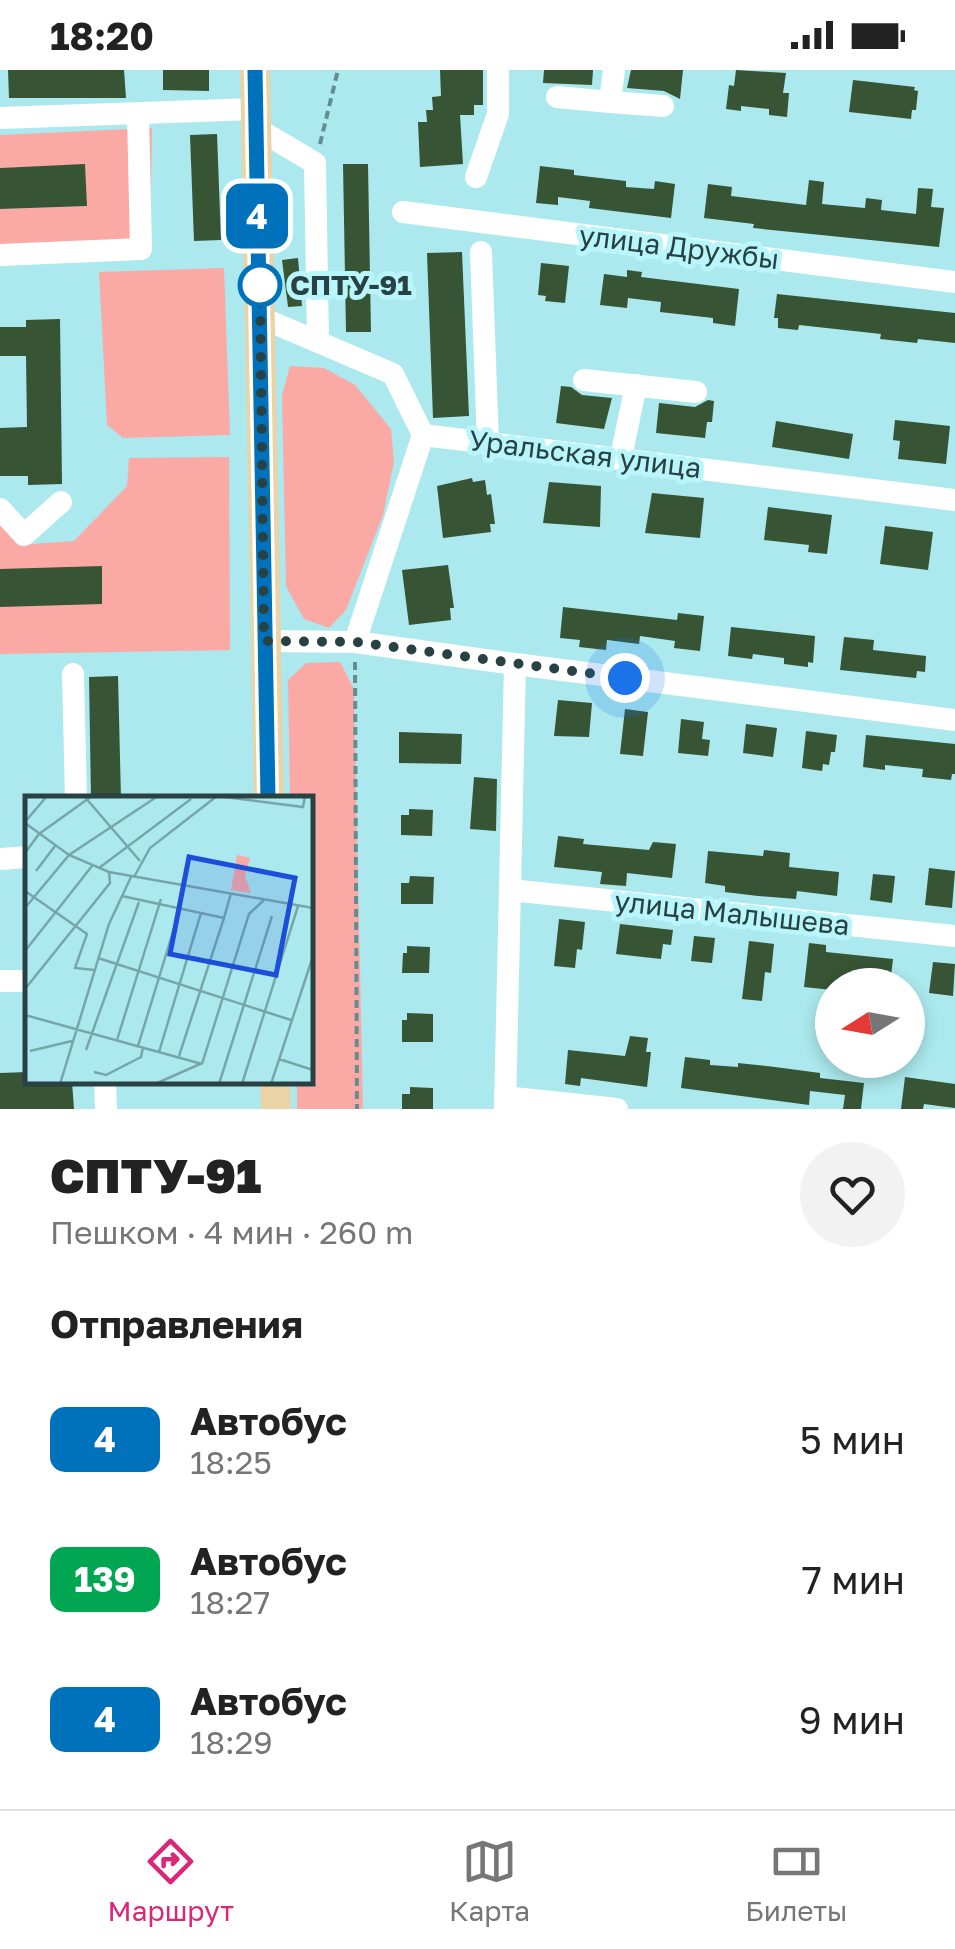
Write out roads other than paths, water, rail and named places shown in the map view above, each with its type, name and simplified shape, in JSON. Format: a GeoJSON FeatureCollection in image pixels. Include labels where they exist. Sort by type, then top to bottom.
{"type":"FeatureCollection","features":[{"type":"Feature","properties":{"kind":"main road"},"geometry":{"type":"LineString","coordinates":[[255,70],[268,796]]}},
{"type":"Feature","properties":{"kind":"main road"},"geometry":{"type":"LineString","coordinates":[[275,1084],[276,1109]]}},
{"type":"Feature","properties":{"kind":"street"},"geometry":{"type":"LineString","coordinates":[[476,177],[498,114],[498,70]]}},
{"type":"Feature","properties":{"kind":"street"},"geometry":{"type":"LineString","coordinates":[[610,102],[614,70]]}},
{"type":"Feature","properties":{"kind":"street"},"geometry":{"type":"LineString","coordinates":[[558,97],[664,106]]}},
{"type":"Feature","properties":{"kind":"street"},"geometry":{"type":"LineString","coordinates":[[0,255],[141,249],[138,114]]}},
{"type":"Feature","properties":{"kind":"street"},"geometry":{"type":"LineString","coordinates":[[0,118],[138,114],[254,118],[316,163],[318,341]]}},
{"type":"Feature","properties":{"kind":"street","name":"улица Дружбы"},"geometry":{"type":"LineString","coordinates":[[403,212],[955,282]]}},
{"type":"Feature","properties":{"kind":"street"},"geometry":{"type":"LineString","coordinates":[[481,252],[488,442]]}},
{"type":"Feature","properties":{"kind":"street"},"geometry":{"type":"LineString","coordinates":[[262,318],[393,374],[422,435],[356,642]]}},
{"type":"Feature","properties":{"kind":"street"},"geometry":{"type":"LineString","coordinates":[[584,380],[696,392]]}},
{"type":"Feature","properties":{"kind":"street"},"geometry":{"type":"LineString","coordinates":[[621,457],[636,385]]}},
{"type":"Feature","properties":{"kind":"street","name":"Уральская улица"},"geometry":{"type":"LineString","coordinates":[[422,435],[955,500]]}},
{"type":"Feature","properties":{"kind":"street"},"geometry":{"type":"LineString","coordinates":[[0,508],[24,535],[60,502]]}},
{"type":"Feature","properties":{"kind":"street"},"geometry":{"type":"LineString","coordinates":[[264,641],[356,642],[955,720]]}},
{"type":"Feature","properties":{"kind":"street"},"geometry":{"type":"LineString","coordinates":[[515,664],[505,1103],[617,1109]]}},
{"type":"Feature","properties":{"kind":"street"},"geometry":{"type":"LineString","coordinates":[[73,674],[76,796]]}},
{"type":"Feature","properties":{"kind":"street"},"geometry":{"type":"LineString","coordinates":[[0,859],[25,857]]}},
{"type":"Feature","properties":{"kind":"street","name":"улица Малышева"},"geometry":{"type":"LineString","coordinates":[[510,890],[955,936]]}},
{"type":"Feature","properties":{"kind":"street"},"geometry":{"type":"LineString","coordinates":[[0,982],[25,980]]}},
{"type":"Feature","properties":{"kind":"street"},"geometry":{"type":"LineString","coordinates":[[104,1084],[106,1109]]}},
{"type":"Feature","properties":{"kind":"place","name":"СПТУ-91"},"geometry":{"type":"Point","coordinates":[260,285]}}]}
